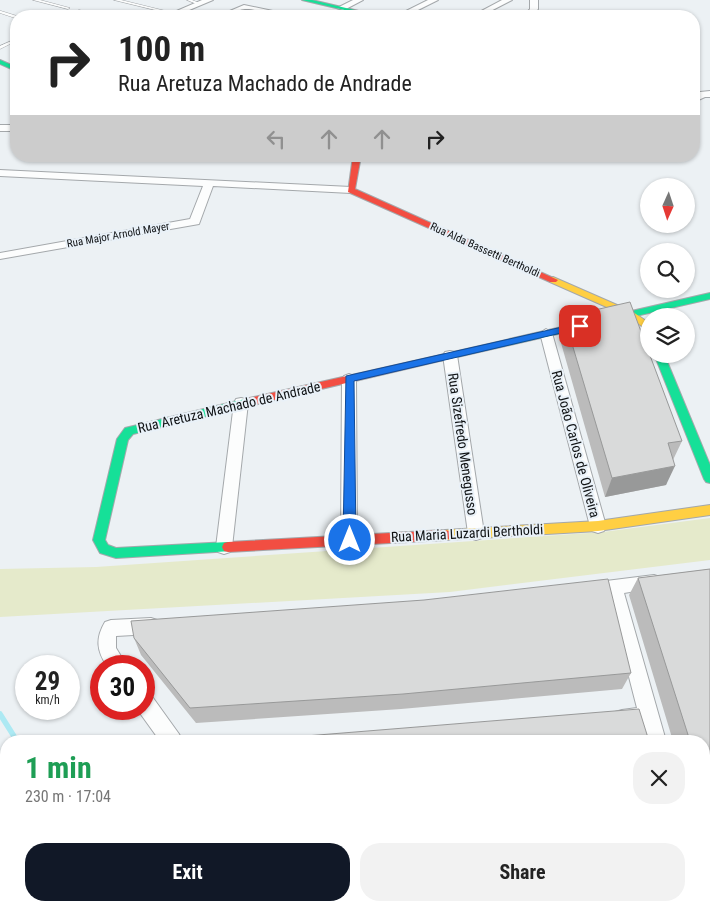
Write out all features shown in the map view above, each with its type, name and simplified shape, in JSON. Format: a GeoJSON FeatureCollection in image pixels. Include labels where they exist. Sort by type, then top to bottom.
{"type":"FeatureCollection","features":[{"type":"Feature","properties":{"kind":"street"},"geometry":{"type":"LineString","coordinates":[[185,10],[209,0]]}},
{"type":"Feature","properties":{"kind":"street"},"geometry":{"type":"LineString","coordinates":[[305,0],[350,10]]}},
{"type":"Feature","properties":{"kind":"street"},"geometry":{"type":"LineString","coordinates":[[341,8],[359,0]]}},
{"type":"Feature","properties":{"kind":"street"},"geometry":{"type":"LineString","coordinates":[[413,10],[434,0]]}},
{"type":"Feature","properties":{"kind":"street"},"geometry":{"type":"LineString","coordinates":[[488,10],[508,0]]}},
{"type":"Feature","properties":{"kind":"street"},"geometry":{"type":"LineString","coordinates":[[237,10],[244,7],[257,10]]}},
{"type":"Feature","properties":{"kind":"street"},"geometry":{"type":"LineString","coordinates":[[0,173],[351,190],[356,162]]}},
{"type":"Feature","properties":{"kind":"street","name":"Rua Major Arnold Mayer"},"geometry":{"type":"LineString","coordinates":[[0,256],[195,222],[209,183]]}},
{"type":"Feature","properties":{"kind":"street","name":"Rua Alda Bassetti Bertholdi"},"geometry":{"type":"LineString","coordinates":[[351,190],[630,314],[640,321]]}},
{"type":"Feature","properties":{"kind":"street","name":"Rua Aretuza Machado de Andrade"},"geometry":{"type":"LineString","coordinates":[[104,549],[99,540],[123,439],[129,431],[241,403],[710,296]]}},
{"type":"Feature","properties":{"kind":"street","name":"Rua João Carlos de Oliveira"},"geometry":{"type":"LineString","coordinates":[[546,333],[598,526]]}},
{"type":"Feature","properties":{"kind":"street","name":"Rua Sizefredo Menegusso"},"geometry":{"type":"LineString","coordinates":[[450,355],[476,533]]}},
{"type":"Feature","properties":{"kind":"street"},"geometry":{"type":"LineString","coordinates":[[664,363],[710,479]]}},
{"type":"Feature","properties":{"kind":"street"},"geometry":{"type":"LineString","coordinates":[[349,379],[350,540]]}},
{"type":"Feature","properties":{"kind":"street"},"geometry":{"type":"LineString","coordinates":[[224,547],[241,403]]}},
{"type":"Feature","properties":{"kind":"street","name":"Rua Maria Luzardi Bertholdi"},"geometry":{"type":"LineString","coordinates":[[104,549],[116,552],[224,547],[598,526],[710,510]]}},
{"type":"Feature","properties":{"kind":"street"},"geometry":{"type":"LineString","coordinates":[[578,592],[672,579]]}},
{"type":"Feature","properties":{"kind":"street"},"geometry":{"type":"LineString","coordinates":[[614,587],[654,735]]}},
{"type":"Feature","properties":{"kind":"street"},"geometry":{"type":"LineString","coordinates":[[110,655],[106,649],[105,640],[111,628],[169,625]]}},
{"type":"Feature","properties":{"kind":"street"},"geometry":{"type":"LineString","coordinates":[[155,717],[168,735]]}},
{"type":"Feature","properties":{"kind":"street"},"geometry":{"type":"LineString","coordinates":[[600,721],[649,717]]}},
{"type":"Feature","properties":{"kind":"lane"},"geometry":{"type":"LineString","coordinates":[[35,0],[68,8]]}},
{"type":"Feature","properties":{"kind":"lane"},"geometry":{"type":"LineString","coordinates":[[116,0],[154,10]]}},
{"type":"Feature","properties":{"kind":"lane"},"geometry":{"type":"LineString","coordinates":[[189,0],[200,4]]}},
{"type":"Feature","properties":{"kind":"green space"},"geometry":{"type":"Polygon","coordinates":[[[710,518],[710,560],[450,592],[0,617],[0,569],[96,567],[603,532],[710,518]]]}},
{"type":"Feature","properties":{"kind":"building"},"geometry":{"type":"Polygon","coordinates":[[[630,302],[640,329],[640,363],[653,363],[682,441],[668,443],[675,466],[612,478],[564,317],[630,302]]]}},
{"type":"Feature","properties":{"kind":"building"},"geometry":{"type":"Polygon","coordinates":[[[710,569],[710,735],[688,735],[638,578],[710,569]]]}},
{"type":"Feature","properties":{"kind":"building"},"geometry":{"type":"Polygon","coordinates":[[[608,579],[631,673],[403,694],[190,708],[155,664],[155,655],[148,655],[134,638],[131,621],[424,600],[608,579]]]}},
{"type":"Feature","properties":{"kind":"building"},"geometry":{"type":"Polygon","coordinates":[[[639,709],[647,735],[318,735],[639,709]]]}},
{"type":"Feature","properties":{"kind":"waterway"},"geometry":{"type":"LineString","coordinates":[[0,714],[13,735]]}},
{"type":"Feature","properties":{"kind":"traffic: fast"},"geometry":{"type":"LineString","coordinates":[[305,0],[350,10]]}},
{"type":"Feature","properties":{"kind":"traffic: fast"},"geometry":{"type":"LineString","coordinates":[[0,62],[10,66]]}},
{"type":"Feature","properties":{"kind":"traffic: fast"},"geometry":{"type":"LineString","coordinates":[[440,358],[710,296]]}},
{"type":"Feature","properties":{"kind":"traffic: fast"},"geometry":{"type":"LineString","coordinates":[[663,363],[710,479]]}},
{"type":"Feature","properties":{"kind":"traffic: fast"},"geometry":{"type":"LineString","coordinates":[[228,547],[116,553],[104,549],[99,540],[123,439],[129,431],[245,403]]}},
{"type":"Feature","properties":{"kind":"traffic: slow"},"geometry":{"type":"LineString","coordinates":[[553,280],[630,314],[640,321]]}},
{"type":"Feature","properties":{"kind":"traffic: slow"},"geometry":{"type":"LineString","coordinates":[[445,535],[598,526],[710,510]]}},
{"type":"Feature","properties":{"kind":"traffic: jam"},"geometry":{"type":"LineString","coordinates":[[356,162],[351,190],[553,280]]}},
{"type":"Feature","properties":{"kind":"traffic: jam"},"geometry":{"type":"LineString","coordinates":[[245,403],[440,358]]}},
{"type":"Feature","properties":{"kind":"traffic: jam"},"geometry":{"type":"LineString","coordinates":[[228,547],[445,535]]}},
{"type":"Feature","properties":{"kind":"route"},"geometry":{"type":"LineString","coordinates":[[350,540],[349,379],[580,326]]}}]}
